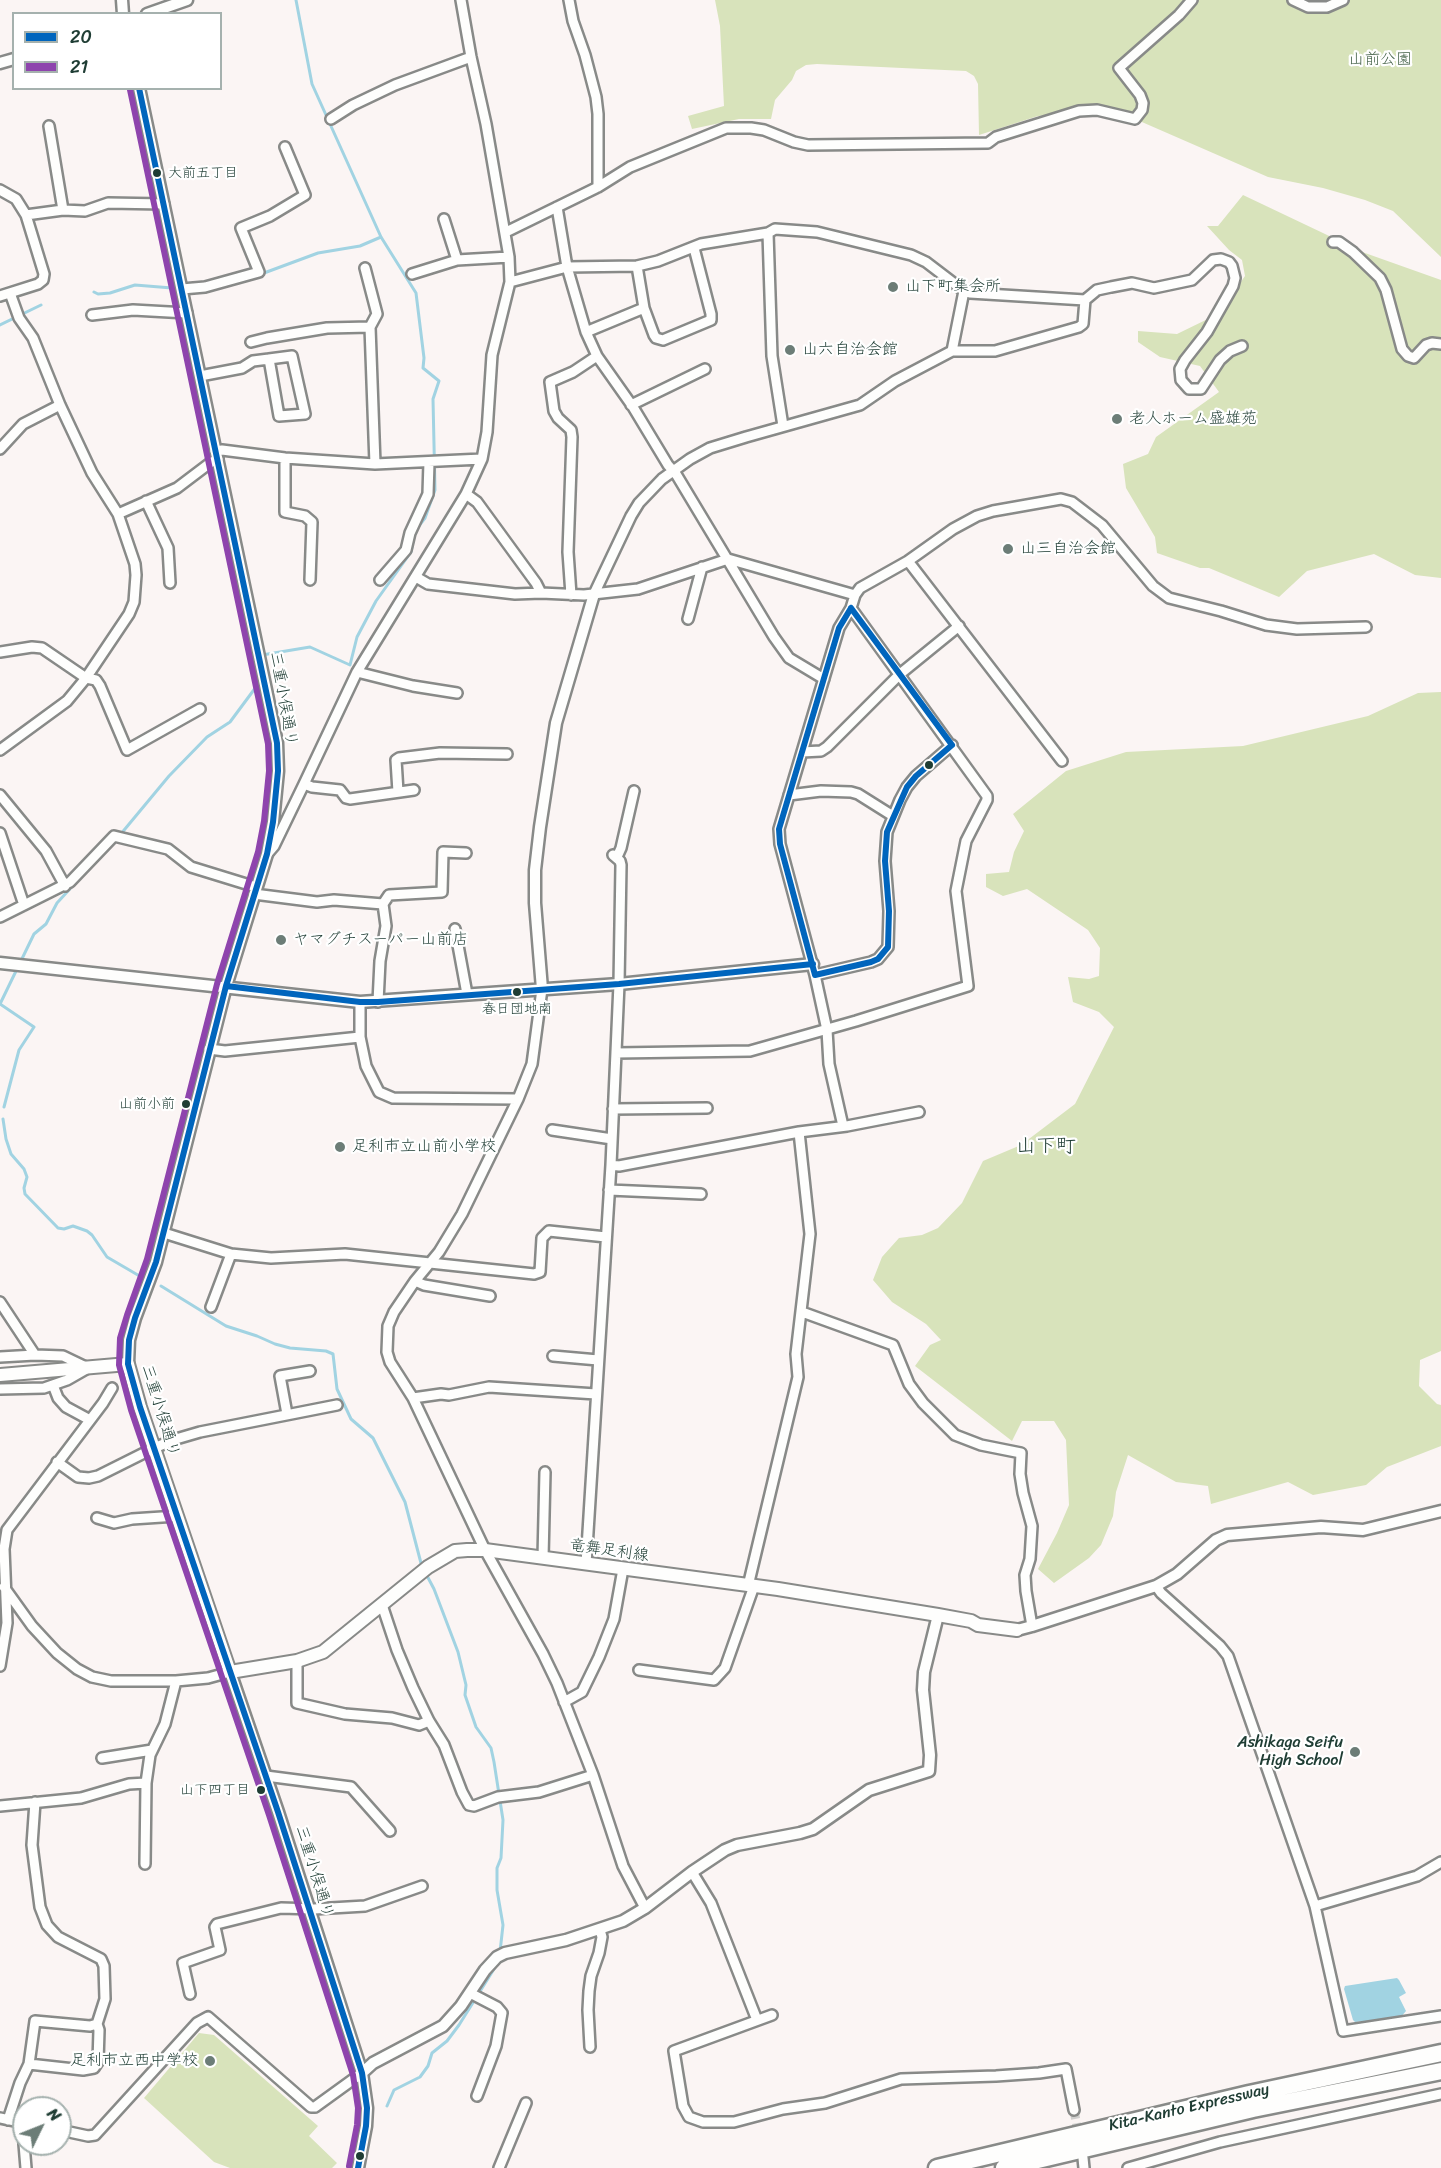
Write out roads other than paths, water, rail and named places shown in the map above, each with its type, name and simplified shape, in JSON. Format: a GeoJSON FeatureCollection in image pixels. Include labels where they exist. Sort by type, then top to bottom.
{"type":"FeatureCollection","features":[{"type":"Feature","properties":{"kind":"highway","name":"Kita-Kanto Expressway"},"geometry":{"type":"LineString","coordinates":[[937,2168],[1249,2094],[1441,2053]]}},
{"type":"Feature","properties":{"kind":"highway","name":"Kita-Kanto Expressway"},"geometry":{"type":"LineString","coordinates":[[1004,2168],[1254,2109],[1441,2071]]}},
{"type":"Feature","properties":{"kind":"main road"},"geometry":{"type":"LineString","coordinates":[[0,1374],[128,1364]]}},
{"type":"Feature","properties":{"kind":"main road","name":"三重小俣通り"},"geometry":{"type":"LineString","coordinates":[[128,1364],[154,1448],[230,1671]]}},
{"type":"Feature","properties":{"kind":"main road","name":"竜舞足利線"},"geometry":{"type":"LineString","coordinates":[[230,1671],[297,1661],[323,1652],[428,1567],[455,1551],[466,1550],[485,1550],[751,1586],[938,1615],[971,1621],[978,1625],[1017,1630]]}},
{"type":"Feature","properties":{"kind":"street"},"geometry":{"type":"LineString","coordinates":[[153,12],[187,0]]}},
{"type":"Feature","properties":{"kind":"street"},"geometry":{"type":"LineString","coordinates":[[267,854],[274,846],[357,672],[395,606],[416,577],[466,494],[482,459],[487,432],[492,355],[510,282],[509,257],[486,124],[461,0]]}},
{"type":"Feature","properties":{"kind":"street"},"geometry":{"type":"LineString","coordinates":[[569,0],[596,97],[598,187]]}},
{"type":"Feature","properties":{"kind":"street"},"geometry":{"type":"LineString","coordinates":[[506,232],[598,187],[639,163],[726,128],[765,130],[808,145],[988,143],[996,137],[1079,111],[1097,110],[1135,119],[1142,110],[1143,103],[1140,95],[1119,68],[1179,15],[1191,0]]}},
{"type":"Feature","properties":{"kind":"street"},"geometry":{"type":"LineString","coordinates":[[1293,0],[1308,7],[1327,7],[1343,0]]}},
{"type":"Feature","properties":{"kind":"street"},"geometry":{"type":"LineString","coordinates":[[331,119],[353,105],[395,86],[471,57]]}},
{"type":"Feature","properties":{"kind":"street","name":"三重小俣通り"},"geometry":{"type":"LineString","coordinates":[[128,1364],[129,1340],[156,1262],[226,986],[267,854],[277,789],[277,743],[139,90]]}},
{"type":"Feature","properties":{"kind":"street"},"geometry":{"type":"LineString","coordinates":[[50,126],[63,210]]}},
{"type":"Feature","properties":{"kind":"street"},"geometry":{"type":"LineString","coordinates":[[182,289],[205,287],[260,272],[241,228],[270,216],[305,195],[285,147]]}},
{"type":"Feature","properties":{"kind":"street"},"geometry":{"type":"LineString","coordinates":[[0,190],[16,200],[26,215],[44,274],[43,280],[38,284],[5,294],[33,338],[60,405],[92,473],[118,514],[135,564],[136,576],[134,602],[124,622],[86,678],[67,701],[0,750]]}},
{"type":"Feature","properties":{"kind":"street"},"geometry":{"type":"LineString","coordinates":[[26,215],[63,210],[85,211],[108,203],[164,204]]}},
{"type":"Feature","properties":{"kind":"street"},"geometry":{"type":"LineString","coordinates":[[557,207],[567,267],[586,332],[597,356],[673,470],[785,653],[797,664],[824,679]]}},
{"type":"Feature","properties":{"kind":"street"},"geometry":{"type":"LineString","coordinates":[[444,219],[457,260]]}},
{"type":"Feature","properties":{"kind":"street"},"geometry":{"type":"LineString","coordinates":[[510,282],[567,267],[637,266],[658,261],[701,244],[768,233],[775,229],[817,232],[891,249],[926,262],[963,291],[1085,300],[1097,290],[1111,286],[1132,283],[1154,288],[1192,280],[1213,260],[1221,259],[1228,262],[1234,271],[1233,286],[1207,332],[1180,369],[1181,380],[1189,389],[1201,388],[1220,360],[1230,351],[1242,346]]}},
{"type":"Feature","properties":{"kind":"street"},"geometry":{"type":"LineString","coordinates":[[768,233],[772,356],[783,426]]}},
{"type":"Feature","properties":{"kind":"street"},"geometry":{"type":"LineString","coordinates":[[1333,242],[1339,242],[1353,252],[1380,278],[1386,290],[1402,349],[1408,356],[1414,358],[1426,345],[1441,344]]}},
{"type":"Feature","properties":{"kind":"street"},"geometry":{"type":"LineString","coordinates":[[637,266],[644,308],[654,335],[659,340],[711,320],[694,248]]}},
{"type":"Feature","properties":{"kind":"street"},"geometry":{"type":"LineString","coordinates":[[412,274],[457,260],[509,257]]}},
{"type":"Feature","properties":{"kind":"street"},"geometry":{"type":"LineString","coordinates":[[365,268],[377,314],[370,327],[375,464]]}},
{"type":"Feature","properties":{"kind":"street"},"geometry":{"type":"LineString","coordinates":[[952,351],[963,291]]}},
{"type":"Feature","properties":{"kind":"street"},"geometry":{"type":"LineString","coordinates":[[645,1908],[623,1866],[593,1775],[543,1654],[485,1550],[413,1398],[390,1362],[388,1326],[394,1312],[415,1281],[439,1252],[462,1214],[518,1099],[532,1064],[543,989],[535,903],[535,870],[556,723],[594,594],[639,503],[673,470],[710,448],[860,405],[895,381],[952,351],[995,351],[1079,327],[1083,324],[1085,300]]}},
{"type":"Feature","properties":{"kind":"street"},"geometry":{"type":"LineString","coordinates":[[586,332],[644,308]]}},
{"type":"Feature","properties":{"kind":"street"},"geometry":{"type":"LineString","coordinates":[[92,315],[133,310],[187,313]]}},
{"type":"Feature","properties":{"kind":"street"},"geometry":{"type":"LineString","coordinates":[[251,342],[327,328],[370,327]]}},
{"type":"Feature","properties":{"kind":"street"},"geometry":{"type":"LineString","coordinates":[[200,376],[242,368],[253,361],[292,356],[305,414],[279,416],[269,359]]}},
{"type":"Feature","properties":{"kind":"street"},"geometry":{"type":"LineString","coordinates":[[571,595],[568,552],[572,437],[571,430],[554,411],[550,382],[573,372],[597,356]]}},
{"type":"Feature","properties":{"kind":"street"},"geometry":{"type":"LineString","coordinates":[[631,405],[705,369]]}},
{"type":"Feature","properties":{"kind":"street"},"geometry":{"type":"LineString","coordinates":[[0,449],[23,424],[60,405]]}},
{"type":"Feature","properties":{"kind":"street"},"geometry":{"type":"LineString","coordinates":[[118,514],[177,488],[217,455],[230,451],[285,458],[375,464],[482,459]]}},
{"type":"Feature","properties":{"kind":"street"},"geometry":{"type":"LineString","coordinates":[[285,458],[285,512],[305,516],[312,522],[310,580]]}},
{"type":"Feature","properties":{"kind":"street"},"geometry":{"type":"LineString","coordinates":[[380,580],[406,550],[410,533],[428,494],[429,462]]}},
{"type":"Feature","properties":{"kind":"street"},"geometry":{"type":"LineString","coordinates":[[466,494],[477,502],[541,593]]}},
{"type":"Feature","properties":{"kind":"street"},"geometry":{"type":"LineString","coordinates":[[843,1126],[829,1064],[827,1030],[814,970],[780,844],[780,829],[839,628],[851,608],[855,595],[864,585],[908,561],[953,528],[977,516],[993,511],[1067,500],[1090,514],[1102,525],[1153,586],[1169,598],[1266,625],[1297,629],[1366,627]]}},
{"type":"Feature","properties":{"kind":"street"},"geometry":{"type":"LineString","coordinates":[[146,501],[168,548],[170,583]]}},
{"type":"Feature","properties":{"kind":"street"},"geometry":{"type":"LineString","coordinates":[[416,577],[428,584],[515,594],[594,594],[638,589],[728,559],[855,595]]}},
{"type":"Feature","properties":{"kind":"street"},"geometry":{"type":"LineString","coordinates":[[908,561],[1062,761]]}},
{"type":"Feature","properties":{"kind":"street"},"geometry":{"type":"LineString","coordinates":[[688,620],[702,567]]}},
{"type":"Feature","properties":{"kind":"street"},"geometry":{"type":"LineString","coordinates":[[616,1053],[741,1052],[827,1030],[968,986],[956,891],[966,841],[987,796],[851,608]]}},
{"type":"Feature","properties":{"kind":"street"},"geometry":{"type":"LineString","coordinates":[[802,752],[821,751],[827,747],[900,674],[959,626]]}},
{"type":"Feature","properties":{"kind":"street"},"geometry":{"type":"LineString","coordinates":[[0,652],[32,647],[42,648],[86,678],[96,680],[127,750],[200,709]]}},
{"type":"Feature","properties":{"kind":"street"},"geometry":{"type":"LineString","coordinates":[[357,672],[403,684],[457,693]]}},
{"type":"Feature","properties":{"kind":"street"},"geometry":{"type":"LineString","coordinates":[[0,963],[360,1002],[378,1002],[814,970],[871,962],[878,959],[888,947],[889,911],[885,848],[893,816],[900,800],[916,776],[952,745]]}},
{"type":"Feature","properties":{"kind":"street"},"geometry":{"type":"LineString","coordinates":[[398,792],[396,760],[399,758],[440,753],[507,754]]}},
{"type":"Feature","properties":{"kind":"street"},"geometry":{"type":"LineString","coordinates":[[304,784],[340,790],[350,800],[414,790]]}},
{"type":"Feature","properties":{"kind":"street"},"geometry":{"type":"LineString","coordinates":[[789,795],[821,790],[851,792],[893,816]]}},
{"type":"Feature","properties":{"kind":"street"},"geometry":{"type":"LineString","coordinates":[[586,1564],[620,984],[621,866],[615,856],[621,848],[634,791]]}},
{"type":"Feature","properties":{"kind":"street"},"geometry":{"type":"LineString","coordinates":[[0,795],[46,851],[65,886]]}},
{"type":"Feature","properties":{"kind":"street"},"geometry":{"type":"LineString","coordinates":[[0,833],[24,905]]}},
{"type":"Feature","properties":{"kind":"street"},"geometry":{"type":"LineString","coordinates":[[0,917],[65,886],[114,836],[168,849],[191,867],[255,890],[317,902],[334,900],[383,904]]}},
{"type":"Feature","properties":{"kind":"street"},"geometry":{"type":"LineString","coordinates":[[378,1002],[380,961],[386,926],[383,904],[389,895],[442,892],[443,852],[466,854]]}},
{"type":"Feature","properties":{"kind":"street"},"geometry":{"type":"LineString","coordinates":[[455,929],[467,994]]}},
{"type":"Feature","properties":{"kind":"street"},"geometry":{"type":"LineString","coordinates":[[360,1002],[360,1037],[366,1066],[379,1092],[393,1098],[518,1099]]}},
{"type":"Feature","properties":{"kind":"street"},"geometry":{"type":"LineString","coordinates":[[209,1049],[225,1051],[360,1037]]}},
{"type":"Feature","properties":{"kind":"street"},"geometry":{"type":"LineString","coordinates":[[614,1109],[707,1108]]}},
{"type":"Feature","properties":{"kind":"street"},"geometry":{"type":"LineString","coordinates":[[611,1165],[619,1166],[919,1112]]}},
{"type":"Feature","properties":{"kind":"street"},"geometry":{"type":"LineString","coordinates":[[552,1130],[612,1139]]}},
{"type":"Feature","properties":{"kind":"street"},"geometry":{"type":"LineString","coordinates":[[639,1670],[714,1680],[725,1668],[751,1586],[798,1377],[796,1354],[810,1234],[799,1132]]}},
{"type":"Feature","properties":{"kind":"street"},"geometry":{"type":"LineString","coordinates":[[609,1190],[701,1194]]}},
{"type":"Feature","properties":{"kind":"street"},"geometry":{"type":"LineString","coordinates":[[164,1233],[231,1254],[271,1258],[345,1254],[534,1274],[540,1272],[542,1238],[549,1231],[606,1237]]}},
{"type":"Feature","properties":{"kind":"street"},"geometry":{"type":"LineString","coordinates":[[211,1307],[231,1254]]}},
{"type":"Feature","properties":{"kind":"street"},"geometry":{"type":"LineString","coordinates":[[415,1281],[424,1285],[490,1296]]}},
{"type":"Feature","properties":{"kind":"street"},"geometry":{"type":"LineString","coordinates":[[0,1302],[35,1354]]}},
{"type":"Feature","properties":{"kind":"street"},"geometry":{"type":"LineString","coordinates":[[802,1312],[893,1345],[909,1384],[923,1403],[955,1435],[981,1444],[1021,1453],[1020,1474],[1032,1526],[1030,1559],[1026,1575],[1026,1591],[1032,1626]]}},
{"type":"Feature","properties":{"kind":"street"},"geometry":{"type":"LineString","coordinates":[[0,1357],[35,1354],[63,1356],[88,1368]]}},
{"type":"Feature","properties":{"kind":"street"},"geometry":{"type":"LineString","coordinates":[[553,1356],[598,1360]]}},
{"type":"Feature","properties":{"kind":"street"},"geometry":{"type":"LineString","coordinates":[[0,1389],[44,1388],[67,1380],[88,1368]]}},
{"type":"Feature","properties":{"kind":"street"},"geometry":{"type":"LineString","coordinates":[[287,1414],[280,1376],[310,1371]]}},
{"type":"Feature","properties":{"kind":"street"},"geometry":{"type":"LineString","coordinates":[[53,1385],[58,1398],[66,1407],[90,1420]]}},
{"type":"Feature","properties":{"kind":"street"},"geometry":{"type":"LineString","coordinates":[[413,1398],[449,1395],[489,1387],[596,1394]]}},
{"type":"Feature","properties":{"kind":"street"},"geometry":{"type":"LineString","coordinates":[[0,1666],[7,1623],[3,1530],[90,1420],[112,1388]]}},
{"type":"Feature","properties":{"kind":"street"},"geometry":{"type":"LineString","coordinates":[[57,1462],[78,1477],[89,1478],[98,1476],[154,1448],[200,1432],[337,1405]]}},
{"type":"Feature","properties":{"kind":"street"},"geometry":{"type":"LineString","coordinates":[[543,1558],[545,1472]]}},
{"type":"Feature","properties":{"kind":"street"},"geometry":{"type":"LineString","coordinates":[[1017,1630],[1156,1586],[1177,1574],[1216,1540],[1227,1535],[1321,1527],[1363,1530],[1441,1511]]}},
{"type":"Feature","properties":{"kind":"street"},"geometry":{"type":"LineString","coordinates":[[97,1518],[114,1523],[132,1519],[177,1516]]}},
{"type":"Feature","properties":{"kind":"street"},"geometry":{"type":"LineString","coordinates":[[564,1702],[582,1692],[599,1658],[614,1619],[623,1569]]}},
{"type":"Feature","properties":{"kind":"street"},"geometry":{"type":"LineString","coordinates":[[1156,1586],[1228,1656],[1315,1906],[1343,2031],[1441,2016]]}},
{"type":"Feature","properties":{"kind":"street"},"geometry":{"type":"LineString","coordinates":[[4,1587],[32,1626],[57,1653],[77,1669],[92,1677],[111,1681],[176,1681],[208,1678],[230,1671]]}},
{"type":"Feature","properties":{"kind":"street"},"geometry":{"type":"LineString","coordinates":[[382,1605],[397,1650],[429,1722],[444,1745],[462,1792],[470,1805],[474,1806],[498,1797],[539,1792],[593,1775]]}},
{"type":"Feature","properties":{"kind":"street"},"geometry":{"type":"LineString","coordinates":[[72,2133],[95,2135],[197,2023],[208,2017],[310,2107],[315,2108],[373,2063],[443,2026],[491,1962],[505,1953],[600,1930],[623,1922],[725,1850],[737,1845],[813,1829],[869,1790],[929,1771],[930,1755],[923,1689],[924,1672],[938,1615]]}},
{"type":"Feature","properties":{"kind":"street"},"geometry":{"type":"LineString","coordinates":[[297,1661],[297,1702],[345,1714],[392,1718],[419,1725],[429,1722]]}},
{"type":"Feature","properties":{"kind":"street","name":"三重小俣通り"},"geometry":{"type":"LineString","coordinates":[[230,1671],[362,2073],[367,2108],[358,2168]]}},
{"type":"Feature","properties":{"kind":"street"},"geometry":{"type":"LineString","coordinates":[[145,1864],[146,1783],[152,1750],[165,1724],[176,1681]]}},
{"type":"Feature","properties":{"kind":"street"},"geometry":{"type":"LineString","coordinates":[[102,1758],[152,1750]]}},
{"type":"Feature","properties":{"kind":"street"},"geometry":{"type":"LineString","coordinates":[[266,1776],[351,1787],[390,1831]]}},
{"type":"Feature","properties":{"kind":"street"},"geometry":{"type":"LineString","coordinates":[[0,1806],[81,1798],[129,1784],[146,1783]]}},
{"type":"Feature","properties":{"kind":"street"},"geometry":{"type":"LineString","coordinates":[[29,2064],[83,2070],[94,2068],[98,2062],[99,2030],[97,2024],[105,1999],[105,1966],[101,1959],[51,1932],[40,1907],[32,1845],[35,1802]]}},
{"type":"Feature","properties":{"kind":"street"},"geometry":{"type":"LineString","coordinates":[[1315,1906],[1417,1876],[1441,1862]]}},
{"type":"Feature","properties":{"kind":"street"},"geometry":{"type":"LineString","coordinates":[[692,1872],[705,1890],[714,1909],[757,2020]]}},
{"type":"Feature","properties":{"kind":"street"},"geometry":{"type":"LineString","coordinates":[[190,1994],[183,1963],[220,1950],[215,1927],[217,1924],[281,1908],[365,1906],[422,1886]]}},
{"type":"Feature","properties":{"kind":"street"},"geometry":{"type":"LineString","coordinates":[[590,2047],[589,1991],[602,1937],[600,1930]]}},
{"type":"Feature","properties":{"kind":"street"},"geometry":{"type":"LineString","coordinates":[[470,1993],[497,2007],[502,2013],[496,2046],[477,2096]]}},
{"type":"Feature","properties":{"kind":"street"},"geometry":{"type":"LineString","coordinates":[[772,2015],[674,2051],[682,2106],[689,2117],[703,2122],[734,2122],[783,2109],[825,2103],[901,2079],[1039,2073],[1066,2069],[1074,2110]]}},
{"type":"Feature","properties":{"kind":"street"},"geometry":{"type":"LineString","coordinates":[[4,2119],[29,2064],[34,2021],[90,2026],[97,2024]]}},
{"type":"Feature","properties":{"kind":"street"},"geometry":{"type":"LineString","coordinates":[[1128,2168],[1220,2142],[1441,2094]]}},
{"type":"Feature","properties":{"kind":"street"},"geometry":{"type":"LineString","coordinates":[[499,2168],[526,2103]]}},
{"type":"Feature","properties":{"kind":"water"},"geometry":{"type":"Polygon","coordinates":[[[1397,1978],[1406,1993],[1399,1997],[1406,2011],[1400,2018],[1355,2022],[1353,2020],[1345,1986],[1397,1978]]]}},
{"type":"Feature","properties":{"kind":"waterway"},"geometry":{"type":"LineString","coordinates":[[262,655],[310,647],[350,665],[357,637],[376,601],[411,552],[415,531],[425,518],[435,490],[433,399],[439,381],[423,368],[424,358],[416,293],[381,237],[312,84],[296,0]]}},
{"type":"Feature","properties":{"kind":"waterway"},"geometry":{"type":"LineString","coordinates":[[264,273],[318,253],[360,246],[381,237]]}},
{"type":"Feature","properties":{"kind":"waterway"},"geometry":{"type":"LineString","coordinates":[[94,292],[110,293],[135,285],[172,288]]}},
{"type":"Feature","properties":{"kind":"waterway"},"geometry":{"type":"LineString","coordinates":[[0,325],[41,305]]}},
{"type":"Feature","properties":{"kind":"waterway"},"geometry":{"type":"LineString","coordinates":[[120,835],[169,776],[207,737],[230,722],[256,687],[251,658],[256,657]]}},
{"type":"Feature","properties":{"kind":"waterway"},"geometry":{"type":"LineString","coordinates":[[4,1107],[19,1050],[34,1027],[0,1004],[34,934],[46,924],[57,903],[89,868]]}},
{"type":"Feature","properties":{"kind":"waterway"},"geometry":{"type":"LineString","coordinates":[[3,1119],[11,1154],[24,1169],[27,1177],[25,1194],[58,1228],[73,1226],[87,1231],[107,1257],[143,1278]]}},
{"type":"Feature","properties":{"kind":"waterway"},"geometry":{"type":"LineString","coordinates":[[161,1286],[226,1326],[290,1348],[326,1351],[333,1354],[337,1389],[351,1419],[373,1438],[405,1502],[422,1567]]}},
{"type":"Feature","properties":{"kind":"waterway"},"geometry":{"type":"LineString","coordinates":[[425,1572],[434,1589],[458,1652],[466,1685],[465,1695],[476,1727],[491,1748],[494,1762],[503,1820],[501,1858],[497,1868],[497,1890],[503,1925],[500,1952]]}},
{"type":"Feature","properties":{"kind":"waterway"},"geometry":{"type":"LineString","coordinates":[[387,2106],[394,2090],[420,2077],[428,2066],[432,2053],[447,2041],[459,2025],[499,1961]]}},
{"type":"Feature","properties":{"kind":"tunnel"},"geometry":{"type":"LineString","coordinates":[[1074,2110],[1079,2138]]}},
{"type":"Feature","properties":{"kind":"place","name":"大前五丁目"},"geometry":{"type":"Point","coordinates":[157,173]}},
{"type":"Feature","properties":{"kind":"place","name":"山下町集会所"},"geometry":{"type":"Point","coordinates":[893,287]}},
{"type":"Feature","properties":{"kind":"place","name":"山六自治会館"},"geometry":{"type":"Point","coordinates":[790,350]}},
{"type":"Feature","properties":{"kind":"place","name":"老人ホーム盛雄苑"},"geometry":{"type":"Point","coordinates":[1117,419]}},
{"type":"Feature","properties":{"kind":"place","name":"山三自治会館"},"geometry":{"type":"Point","coordinates":[1008,549]}},
{"type":"Feature","properties":{"kind":"place","name":"ヤマグチスーパー山前店"},"geometry":{"type":"Point","coordinates":[281,940]}},
{"type":"Feature","properties":{"kind":"place","name":"春日団地南"},"geometry":{"type":"Point","coordinates":[517,992]}},
{"type":"Feature","properties":{"kind":"place","name":"山前小前"},"geometry":{"type":"Point","coordinates":[186,1104]}},
{"type":"Feature","properties":{"kind":"place","name":"足利市立山前小学校"},"geometry":{"type":"Point","coordinates":[340,1147]}},
{"type":"Feature","properties":{"kind":"place","name":"Ashikaga Seifu High School"},"geometry":{"type":"Point","coordinates":[1355,1752]}},
{"type":"Feature","properties":{"kind":"place","name":"山下四丁目"},"geometry":{"type":"Point","coordinates":[261,1790]}},
{"type":"Feature","properties":{"kind":"place","name":"足利市立西中学校"},"geometry":{"type":"Point","coordinates":[210,2061]}},
{"type":"Feature","properties":{"kind":"district","name":"山下町"},"geometry":{"type":"Point","coordinates":[1046,1147]}},
{"type":"Feature","properties":{"kind":"park label","name":"山前公園"},"geometry":{"type":"Point","coordinates":[1380,60]}}]}
